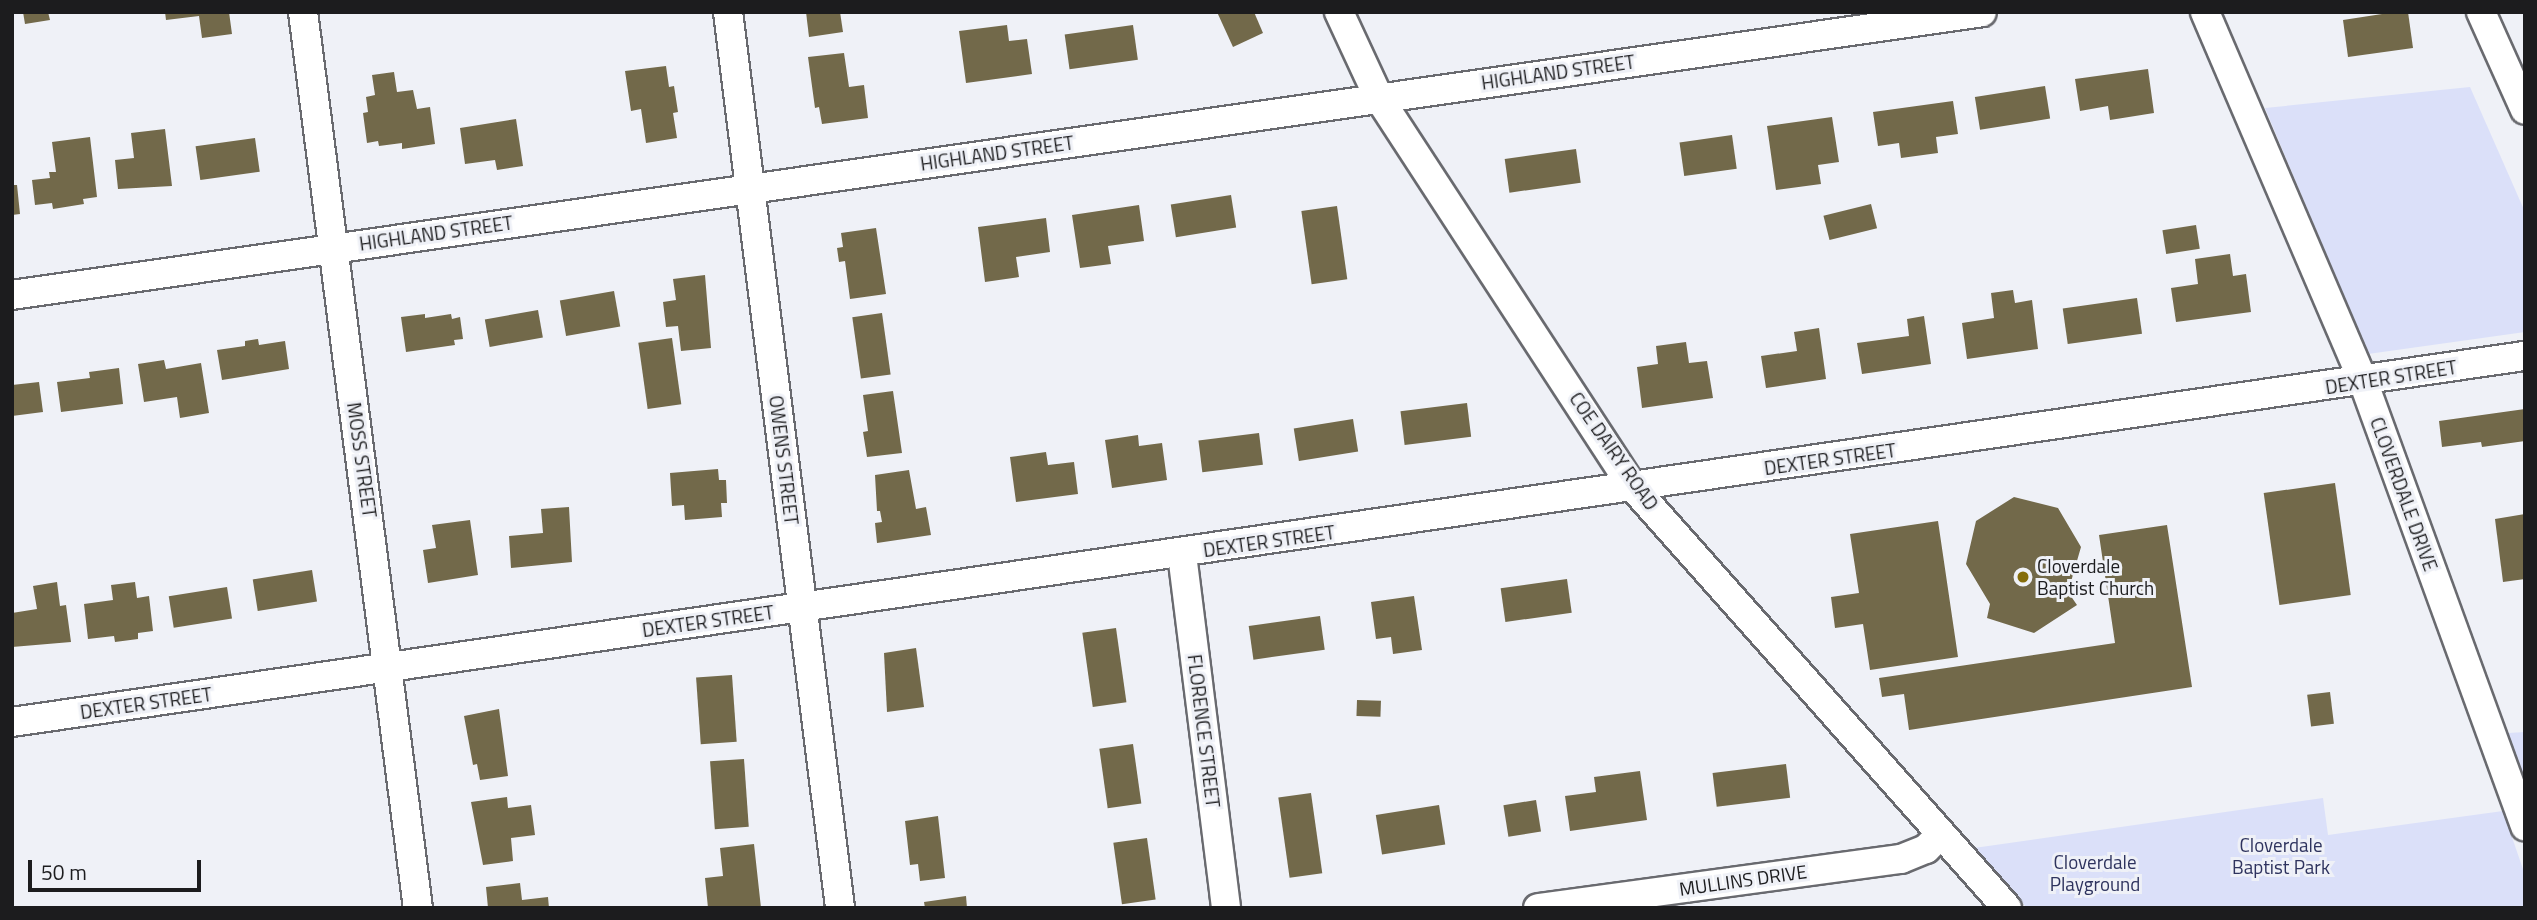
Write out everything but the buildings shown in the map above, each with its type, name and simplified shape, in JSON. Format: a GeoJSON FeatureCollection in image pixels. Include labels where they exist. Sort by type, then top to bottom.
{"type":"FeatureCollection","features":[{"type":"Feature","properties":{"kind":"street","name":"MOSS STREET"},"geometry":{"type":"LineString","coordinates":[[303,12],[418,908]]}},
{"type":"Feature","properties":{"kind":"street","name":"OWENS STREET"},"geometry":{"type":"LineString","coordinates":[[728,12],[839,908]]}},
{"type":"Feature","properties":{"kind":"street","name":"COE DAIRY ROAD"},"geometry":{"type":"LineString","coordinates":[[1339,12],[1379,98],[1633,487],[2007,908]]}},
{"type":"Feature","properties":{"kind":"street","name":"HIGHLAND STREET"},"geometry":{"type":"LineString","coordinates":[[12,295],[1982,12]]}},
{"type":"Feature","properties":{"kind":"street","name":"CLOVERDALE DRIVE"},"geometry":{"type":"LineString","coordinates":[[2205,12],[2362,381],[2525,826]]}},
{"type":"Feature","properties":{"kind":"street"},"geometry":{"type":"LineString","coordinates":[[2481,12],[2525,110]]}},
{"type":"Feature","properties":{"kind":"street","name":"DEXTER STREET"},"geometry":{"type":"LineString","coordinates":[[12,722],[1182,554],[2525,356]]}},
{"type":"Feature","properties":{"kind":"street","name":"FLORENCE STREET"},"geometry":{"type":"LineString","coordinates":[[1182,554],[1226,908]]}},
{"type":"Feature","properties":{"kind":"street","name":"MULLINS DRIVE"},"geometry":{"type":"LineString","coordinates":[[1538,908],[1901,859],[1926,849],[1941,834]]}},
{"type":"Feature","properties":{"kind":"green space"},"geometry":{"type":"Polygon","coordinates":[[[2470,87],[2525,212],[2525,332],[2368,354],[2265,108],[2470,87]]]}},
{"type":"Feature","properties":{"kind":"green space"},"geometry":{"type":"Polygon","coordinates":[[[2525,732],[2525,780],[2508,733],[2525,732]]]}},
{"type":"Feature","properties":{"kind":"green space","name":"Cloverdale Baptist Park"},"geometry":{"type":"Polygon","coordinates":[[[2323,798],[2328,835],[2503,811],[2525,875],[2525,908],[2027,908],[1974,848],[2323,798]]]}},
{"type":"Feature","properties":{"kind":"place","name":"Cloverdale Baptist Church"},"geometry":{"type":"Point","coordinates":[2023,577]}},
{"type":"Feature","properties":{"kind":"park label","name":"Cloverdale Playground"},"geometry":{"type":"Point","coordinates":[2095,873]}}]}
